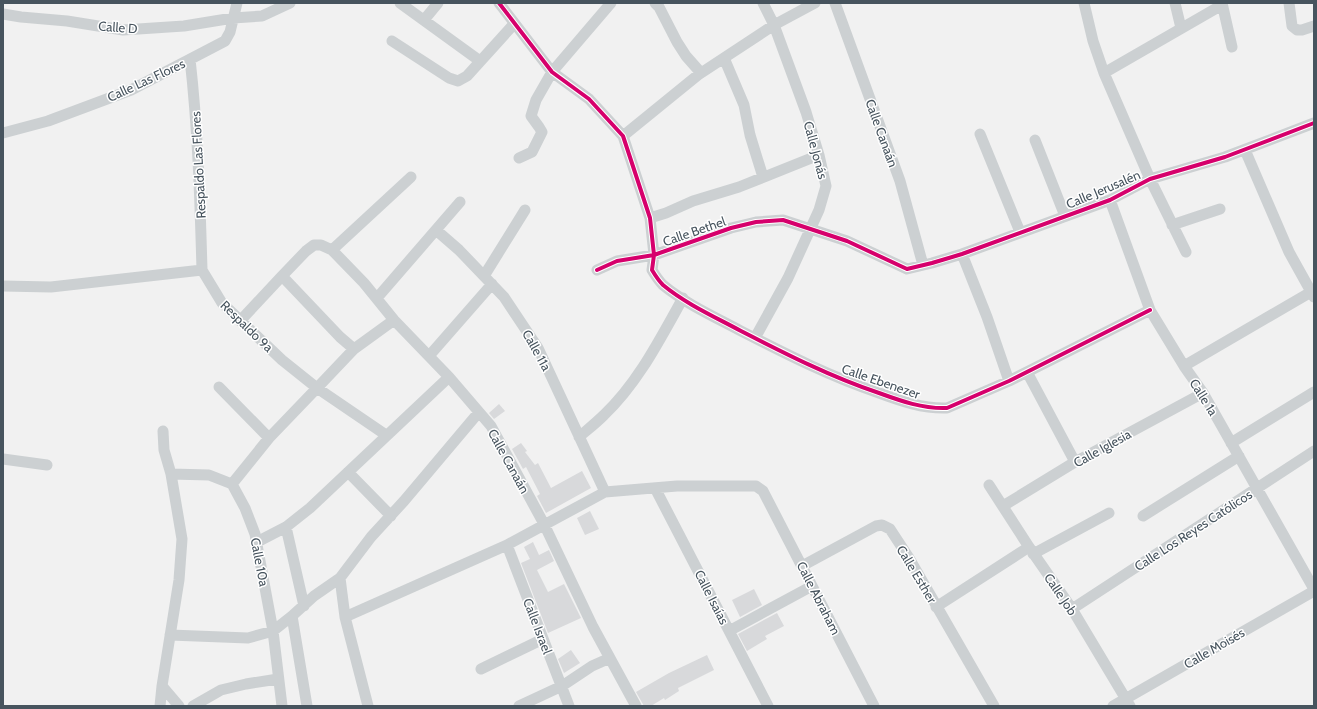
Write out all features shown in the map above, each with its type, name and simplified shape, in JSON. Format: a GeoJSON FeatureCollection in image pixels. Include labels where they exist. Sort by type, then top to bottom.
{"type":"FeatureCollection","features":[{"type":"Feature","properties":{"kind":"street","name":"Calle Las Flores"},"geometry":{"type":"LineString","coordinates":[[3,133],[48,121],[131,90],[225,41],[230,32],[237,3]]}},
{"type":"Feature","properties":{"kind":"street","name":"Calle D"},"geometry":{"type":"LineString","coordinates":[[3,14],[123,30],[184,26],[233,18],[262,16],[290,3]]}},
{"type":"Feature","properties":{"kind":"street"},"geometry":{"type":"LineString","coordinates":[[400,3],[480,61]]}},
{"type":"Feature","properties":{"kind":"street"},"geometry":{"type":"LineString","coordinates":[[424,20],[438,3]]}},
{"type":"Feature","properties":{"kind":"street"},"geometry":{"type":"LineString","coordinates":[[499,3],[552,72],[589,99],[623,136],[701,73],[774,25],[815,3]]}},
{"type":"Feature","properties":{"kind":"street"},"geometry":{"type":"LineString","coordinates":[[520,158],[532,152],[542,132],[531,116],[536,100],[552,72],[611,3]]}},
{"type":"Feature","properties":{"kind":"street"},"geometry":{"type":"LineString","coordinates":[[655,3],[659,7],[686,56],[701,73]]}},
{"type":"Feature","properties":{"kind":"street","name":"Calle Jonás"},"geometry":{"type":"LineString","coordinates":[[755,338],[788,278],[819,210],[826,186],[819,154],[806,112],[774,25],[763,3]]}},
{"type":"Feature","properties":{"kind":"street","name":"Calle Canaán"},"geometry":{"type":"LineString","coordinates":[[835,3],[900,181],[923,265]]}},
{"type":"Feature","properties":{"kind":"street"},"geometry":{"type":"LineString","coordinates":[[1084,3],[1093,41],[1104,73],[1150,179],[1186,252]]}},
{"type":"Feature","properties":{"kind":"street"},"geometry":{"type":"LineString","coordinates":[[1175,3],[1181,28]]}},
{"type":"Feature","properties":{"kind":"street"},"geometry":{"type":"LineString","coordinates":[[1288,3],[1292,26],[1297,30],[1302,30],[1314,26]]}},
{"type":"Feature","properties":{"kind":"street"},"geometry":{"type":"LineString","coordinates":[[1104,73],[1222,4],[1232,47]]}},
{"type":"Feature","properties":{"kind":"street"},"geometry":{"type":"LineString","coordinates":[[392,41],[449,78],[458,81],[467,76],[514,24]]}},
{"type":"Feature","properties":{"kind":"street"},"geometry":{"type":"LineString","coordinates":[[724,58],[744,105],[750,135],[763,177]]}},
{"type":"Feature","properties":{"kind":"street","name":"Respaldo Las Flores"},"geometry":{"type":"LineString","coordinates":[[190,59],[195,101],[200,192],[202,270]]}},
{"type":"Feature","properties":{"kind":"street","name":"Calle Jerusalén"},"geometry":{"type":"LineString","coordinates":[[923,265],[962,254],[1110,200],[1150,179],[1225,157],[1314,123]]}},
{"type":"Feature","properties":{"kind":"street"},"geometry":{"type":"LineString","coordinates":[[980,134],[1020,232]]}},
{"type":"Feature","properties":{"kind":"street","name":"Calle Ebenezer"},"geometry":{"type":"LineString","coordinates":[[623,136],[650,218],[654,256],[652,270],[662,284],[683,298],[794,358],[854,385],[911,404],[936,408],[947,408],[1009,381],[1150,310]]}},
{"type":"Feature","properties":{"kind":"street"},"geometry":{"type":"LineString","coordinates":[[1035,140],[1065,216]]}},
{"type":"Feature","properties":{"kind":"street"},"geometry":{"type":"LineString","coordinates":[[1184,366],[1312,294],[1289,252],[1245,150]]}},
{"type":"Feature","properties":{"kind":"street"},"geometry":{"type":"LineString","coordinates":[[650,218],[666,213],[693,201],[739,187],[819,154]]}},
{"type":"Feature","properties":{"kind":"street"},"geometry":{"type":"LineString","coordinates":[[240,321],[306,251],[314,245],[321,245],[332,250],[411,177]]}},
{"type":"Feature","properties":{"kind":"street","name":"Calle 1a"},"geometry":{"type":"LineString","coordinates":[[1110,200],[1150,310],[1184,366],[1204,393],[1314,590]]}},
{"type":"Feature","properties":{"kind":"street"},"geometry":{"type":"LineString","coordinates":[[377,298],[460,202]]}},
{"type":"Feature","properties":{"kind":"street"},"geometry":{"type":"LineString","coordinates":[[1172,225],[1220,209]]}},
{"type":"Feature","properties":{"kind":"street"},"geometry":{"type":"LineString","coordinates":[[484,276],[525,210]]}},
{"type":"Feature","properties":{"kind":"street","name":"Calle Bethel"},"geometry":{"type":"LineString","coordinates":[[597,270],[617,261],[654,256],[731,228],[756,222],[783,220],[847,241],[907,269],[923,265]]}},
{"type":"Feature","properties":{"kind":"street","name":"Calle 11a"},"geometry":{"type":"LineString","coordinates":[[436,230],[459,250],[504,297],[538,348],[605,492]]}},
{"type":"Feature","properties":{"kind":"street","name":"Calle Canaán"},"geometry":{"type":"LineString","coordinates":[[332,250],[377,298],[394,320],[449,377],[491,426],[544,524],[593,628],[636,706]]}},
{"type":"Feature","properties":{"kind":"street"},"geometry":{"type":"LineString","coordinates":[[962,254],[987,316],[1009,381]]}},
{"type":"Feature","properties":{"kind":"street"},"geometry":{"type":"LineString","coordinates":[[3,286],[52,287],[202,270]]}},
{"type":"Feature","properties":{"kind":"street","name":"Respaldo 9a"},"geometry":{"type":"LineString","coordinates":[[202,270],[222,303],[282,360],[316,388],[386,435]]}},
{"type":"Feature","properties":{"kind":"street"},"geometry":{"type":"LineString","coordinates":[[282,276],[340,337],[354,349]]}},
{"type":"Feature","properties":{"kind":"street"},"geometry":{"type":"LineString","coordinates":[[429,356],[492,284]]}},
{"type":"Feature","properties":{"kind":"street"},"geometry":{"type":"LineString","coordinates":[[579,437],[604,415],[632,383],[683,298]]}},
{"type":"Feature","properties":{"kind":"street"},"geometry":{"type":"LineString","coordinates":[[171,474],[209,475],[232,484],[269,438],[354,349],[394,320]]}},
{"type":"Feature","properties":{"kind":"street"},"geometry":{"type":"LineString","coordinates":[[1027,372],[1075,462]]}},
{"type":"Feature","properties":{"kind":"street"},"geometry":{"type":"LineString","coordinates":[[257,542],[286,528],[310,508],[449,377]]}},
{"type":"Feature","properties":{"kind":"street"},"geometry":{"type":"LineString","coordinates":[[219,387],[269,438]]}},
{"type":"Feature","properties":{"kind":"street"},"geometry":{"type":"LineString","coordinates":[[1231,442],[1314,392]]}},
{"type":"Feature","properties":{"kind":"street","name":"Calle Iglesia"},"geometry":{"type":"LineString","coordinates":[[1003,506],[1075,462],[1204,393]]}},
{"type":"Feature","properties":{"kind":"street"},"geometry":{"type":"LineString","coordinates":[[170,635],[248,638],[273,631],[340,578],[371,537],[391,516],[479,412]]}},
{"type":"Feature","properties":{"kind":"street"},"geometry":{"type":"LineString","coordinates":[[160,706],[179,580],[182,539],[171,474],[164,450],[163,431]]}},
{"type":"Feature","properties":{"kind":"street","name":"Calle Los Reyes Católicos"},"geometry":{"type":"LineString","coordinates":[[1072,609],[1314,450]]}},
{"type":"Feature","properties":{"kind":"street"},"geometry":{"type":"LineString","coordinates":[[1143,516],[1239,456]]}},
{"type":"Feature","properties":{"kind":"street"},"geometry":{"type":"LineString","coordinates":[[3,459],[48,465]]}},
{"type":"Feature","properties":{"kind":"street"},"geometry":{"type":"LineString","coordinates":[[348,472],[391,516]]}},
{"type":"Feature","properties":{"kind":"street","name":"Calle 10a"},"geometry":{"type":"LineString","coordinates":[[232,484],[245,508],[257,542],[273,631],[282,706]]}},
{"type":"Feature","properties":{"kind":"street","name":"Calle Job"},"geometry":{"type":"LineString","coordinates":[[989,485],[1031,551],[1072,609],[1128,702]]}},
{"type":"Feature","properties":{"kind":"street","name":"Calle Abraham"},"geometry":{"type":"LineString","coordinates":[[655,488],[677,486],[756,486],[763,491],[874,706]]}},
{"type":"Feature","properties":{"kind":"street"},"geometry":{"type":"LineString","coordinates":[[345,617],[507,545],[605,492],[655,488]]}},
{"type":"Feature","properties":{"kind":"street","name":"Calle Isaías"},"geometry":{"type":"LineString","coordinates":[[655,488],[768,706]]}},
{"type":"Feature","properties":{"kind":"street"},"geometry":{"type":"LineString","coordinates":[[936,607],[1031,551],[1109,513]]}},
{"type":"Feature","properties":{"kind":"street","name":"Calle Esther"},"geometry":{"type":"LineString","coordinates":[[802,566],[876,526],[882,525],[890,529],[909,558],[994,706]]}},
{"type":"Feature","properties":{"kind":"street"},"geometry":{"type":"LineString","coordinates":[[286,528],[304,606]]}},
{"type":"Feature","properties":{"kind":"street","name":"Calle Israel"},"geometry":{"type":"LineString","coordinates":[[507,545],[570,706]]}},
{"type":"Feature","properties":{"kind":"street"},"geometry":{"type":"LineString","coordinates":[[340,578],[345,617],[368,706]]}},
{"type":"Feature","properties":{"kind":"street"},"geometry":{"type":"LineString","coordinates":[[729,631],[812,586]]}},
{"type":"Feature","properties":{"kind":"street","name":"Calle Moisés"},"geometry":{"type":"LineString","coordinates":[[1113,706],[1128,702],[1314,590]]}},
{"type":"Feature","properties":{"kind":"street"},"geometry":{"type":"LineString","coordinates":[[292,616],[307,706]]}},
{"type":"Feature","properties":{"kind":"street"},"geometry":{"type":"LineString","coordinates":[[481,669],[543,639]]}},
{"type":"Feature","properties":{"kind":"street"},"geometry":{"type":"LineString","coordinates":[[519,706],[562,686],[592,666],[610,658]]}},
{"type":"Feature","properties":{"kind":"street"},"geometry":{"type":"LineString","coordinates":[[193,706],[221,690],[278,679]]}},
{"type":"Feature","properties":{"kind":"street"},"geometry":{"type":"LineString","coordinates":[[162,686],[179,706]]}},
{"type":"Feature","properties":{"kind":"building"},"geometry":{"type":"Polygon","coordinates":[[[499,404],[505,411],[494,419],[489,413],[499,404]]]}},
{"type":"Feature","properties":{"kind":"building"},"geometry":{"type":"Polygon","coordinates":[[[521,443],[527,451],[525,452],[535,465],[538,463],[551,488],[582,471],[591,488],[546,513],[537,496],[540,494],[526,467],[523,469],[512,449],[521,443]]]}},
{"type":"Feature","properties":{"kind":"building"},"geometry":{"type":"Polygon","coordinates":[[[590,511],[599,529],[585,535],[577,518],[590,511]]]}},
{"type":"Feature","properties":{"kind":"building"},"geometry":{"type":"Polygon","coordinates":[[[533,542],[539,555],[549,550],[554,561],[537,570],[548,592],[564,584],[581,618],[548,633],[521,563],[530,559],[524,547],[533,542]]]}},
{"type":"Feature","properties":{"kind":"building"},"geometry":{"type":"Polygon","coordinates":[[[754,589],[762,605],[740,617],[732,600],[754,589]]]}},
{"type":"Feature","properties":{"kind":"building"},"geometry":{"type":"Polygon","coordinates":[[[777,613],[784,626],[765,636],[767,639],[747,651],[738,634],[777,613]]]}},
{"type":"Feature","properties":{"kind":"building"},"geometry":{"type":"Polygon","coordinates":[[[571,650],[580,663],[564,673],[558,659],[571,650]]]}},
{"type":"Feature","properties":{"kind":"building"},"geometry":{"type":"Polygon","coordinates":[[[707,655],[714,670],[678,688],[679,691],[665,700],[664,698],[651,706],[644,706],[636,692],[669,673],[707,655]]]}},
{"type":"Feature","properties":{"kind":"cycle path"},"geometry":{"type":"LineString","coordinates":[[499,3],[552,72],[589,99],[623,136],[650,218],[654,255],[652,270],[657,278],[672,292],[701,310],[809,365],[861,387],[904,402],[921,406],[947,408],[1009,381],[1150,310]]}},
{"type":"Feature","properties":{"kind":"cycle path"},"geometry":{"type":"LineString","coordinates":[[597,270],[617,261],[654,255],[731,228],[756,222],[783,220],[847,241],[907,269],[962,254],[1110,200],[1150,179],[1225,157],[1314,123]]}}]}
